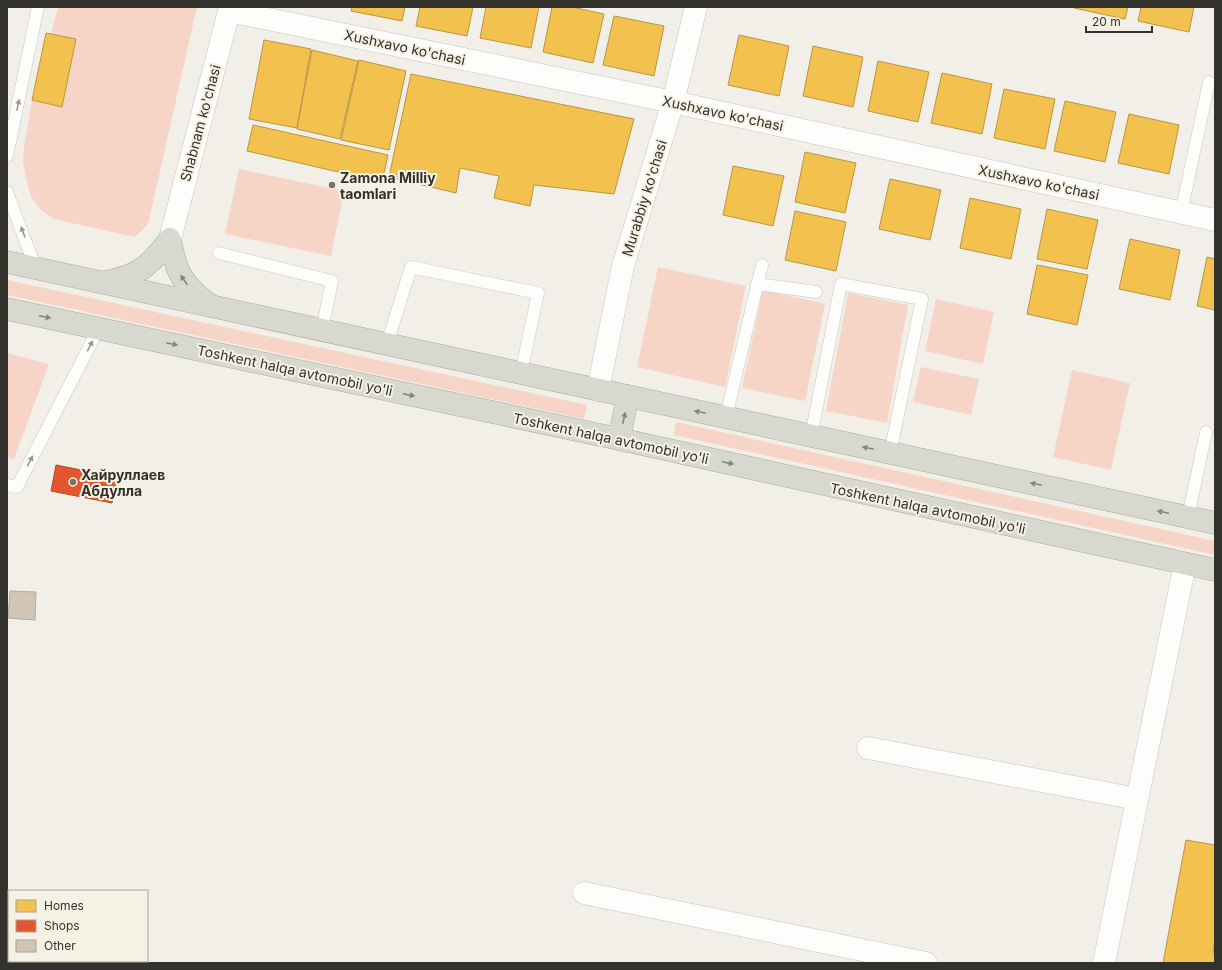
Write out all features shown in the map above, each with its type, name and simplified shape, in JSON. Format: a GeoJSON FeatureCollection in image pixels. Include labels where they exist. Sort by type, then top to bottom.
{"type":"FeatureCollection","features":[{"type":"Feature","properties":{"kind":"highway"},"geometry":{"type":"LineString","coordinates":[[99,282],[121,279],[142,269],[157,257],[170,239]]}},
{"type":"Feature","properties":{"kind":"highway"},"geometry":{"type":"LineString","coordinates":[[170,239],[174,260],[182,278],[195,294],[212,306]]}},
{"type":"Feature","properties":{"kind":"highway"},"geometry":{"type":"LineString","coordinates":[[7,262],[1215,523]]}},
{"type":"Feature","properties":{"kind":"highway","name":"Toshkent halqa avtomobil yo'li"},"geometry":{"type":"LineString","coordinates":[[7,309],[619,440],[1215,570]]}},
{"type":"Feature","properties":{"kind":"highway"},"geometry":{"type":"LineString","coordinates":[[619,440],[628,396]]}},
{"type":"Feature","properties":{"kind":"street","name":"Murabbiy ko'chasi"},"geometry":{"type":"LineString","coordinates":[[598,390],[623,266],[673,102],[696,7]]}},
{"type":"Feature","properties":{"kind":"street","name":"Xushxavo ko'chasi"},"geometry":{"type":"LineString","coordinates":[[230,9],[673,102],[1215,220]]}},
{"type":"Feature","properties":{"kind":"street","name":"Shabnam ko'chasi"},"geometry":{"type":"LineString","coordinates":[[170,239],[230,9]]}},
{"type":"Feature","properties":{"kind":"street"},"geometry":{"type":"LineString","coordinates":[[1104,963],[1185,564]]}},
{"type":"Feature","properties":{"kind":"street"},"geometry":{"type":"LineString","coordinates":[[868,748],[1137,799]]}},
{"type":"Feature","properties":{"kind":"street"},"geometry":{"type":"LineString","coordinates":[[584,893],[926,963]]}},
{"type":"Feature","properties":{"kind":"lane"},"geometry":{"type":"LineString","coordinates":[[7,156],[38,7]]}},
{"type":"Feature","properties":{"kind":"lane"},"geometry":{"type":"LineString","coordinates":[[1181,213],[1209,82]]}},
{"type":"Feature","properties":{"kind":"lane"},"geometry":{"type":"LineString","coordinates":[[7,192],[36,269]]}},
{"type":"Feature","properties":{"kind":"lane"},"geometry":{"type":"LineString","coordinates":[[219,253],[332,281],[322,330]]}},
{"type":"Feature","properties":{"kind":"lane"},"geometry":{"type":"LineString","coordinates":[[726,418],[762,265]]}},
{"type":"Feature","properties":{"kind":"lane"},"geometry":{"type":"LineString","coordinates":[[387,344],[411,267],[538,293],[521,373]]}},
{"type":"Feature","properties":{"kind":"lane"},"geometry":{"type":"LineString","coordinates":[[758,284],[816,292]]}},
{"type":"Feature","properties":{"kind":"lane"},"geometry":{"type":"LineString","coordinates":[[811,436],[841,284],[922,299],[890,453]]}},
{"type":"Feature","properties":{"kind":"lane"},"geometry":{"type":"LineString","coordinates":[[7,485],[17,487],[99,328]]}},
{"type":"Feature","properties":{"kind":"lane"},"geometry":{"type":"LineString","coordinates":[[1188,517],[1206,432]]}},
{"type":"Feature","properties":{"kind":"shaded area"},"geometry":{"type":"Polygon","coordinates":[[[58,7],[197,7],[148,224],[135,237],[54,219],[41,210],[31,197],[23,162],[24,146],[32,100],[62,106],[51,34],[58,7]]]}},
{"type":"Feature","properties":{"kind":"shaded area"},"geometry":{"type":"Polygon","coordinates":[[[239,169],[344,191],[331,256],[225,234],[239,169]]]}},
{"type":"Feature","properties":{"kind":"shaded area"},"geometry":{"type":"Polygon","coordinates":[[[658,267],[746,286],[725,387],[637,367],[658,267]]]}},
{"type":"Feature","properties":{"kind":"shaded area"},"geometry":{"type":"Polygon","coordinates":[[[7,280],[587,405],[584,419],[7,295],[7,280]]]}},
{"type":"Feature","properties":{"kind":"shaded area"},"geometry":{"type":"Polygon","coordinates":[[[763,290],[825,304],[805,401],[742,388],[763,290]]]}},
{"type":"Feature","properties":{"kind":"shaded area"},"geometry":{"type":"Polygon","coordinates":[[[848,293],[908,305],[887,423],[826,411],[848,293]]]}},
{"type":"Feature","properties":{"kind":"shaded area"},"geometry":{"type":"Polygon","coordinates":[[[936,299],[994,312],[983,364],[925,351],[936,299]]]}},
{"type":"Feature","properties":{"kind":"shaded area"},"geometry":{"type":"Polygon","coordinates":[[[7,353],[49,364],[14,459],[7,457],[7,353]]]}},
{"type":"Feature","properties":{"kind":"shaded area"},"geometry":{"type":"Polygon","coordinates":[[[921,367],[979,379],[971,415],[913,402],[921,367]]]}},
{"type":"Feature","properties":{"kind":"shaded area"},"geometry":{"type":"Polygon","coordinates":[[[1072,370],[1130,383],[1111,470],[1053,457],[1072,370]]]}},
{"type":"Feature","properties":{"kind":"shaded area"},"geometry":{"type":"Polygon","coordinates":[[[676,422],[1215,541],[1215,555],[674,435],[676,422]]]}},
{"type":"Feature","properties":{"kind":"building: Homes"},"geometry":{"type":"Polygon","coordinates":[[[352,7],[405,7],[402,21],[351,11],[352,7]]]}},
{"type":"Feature","properties":{"kind":"building: Homes"},"geometry":{"type":"Polygon","coordinates":[[[420,7],[473,7],[467,36],[416,26],[420,7]]]}},
{"type":"Feature","properties":{"kind":"building: Homes"},"geometry":{"type":"Polygon","coordinates":[[[486,7],[539,7],[531,48],[480,38],[486,7]]]}},
{"type":"Feature","properties":{"kind":"building: Homes"},"geometry":{"type":"Polygon","coordinates":[[[552,7],[572,7],[604,14],[593,63],[543,52],[552,7]]]}},
{"type":"Feature","properties":{"kind":"building: Homes"},"geometry":{"type":"Polygon","coordinates":[[[1128,7],[1125,19],[1074,8],[1128,7]]]}},
{"type":"Feature","properties":{"kind":"building: Homes"},"geometry":{"type":"Polygon","coordinates":[[[1141,7],[1194,7],[1189,32],[1138,21],[1141,7]]]}},
{"type":"Feature","properties":{"kind":"building: Homes"},"geometry":{"type":"Polygon","coordinates":[[[614,16],[664,26],[654,76],[603,65],[614,16]]]}},
{"type":"Feature","properties":{"kind":"building: Homes"},"geometry":{"type":"Polygon","coordinates":[[[46,33],[76,39],[62,107],[32,100],[46,33]]]}},
{"type":"Feature","properties":{"kind":"building: Homes"},"geometry":{"type":"Polygon","coordinates":[[[739,35],[789,46],[779,96],[728,85],[739,35]]]}},
{"type":"Feature","properties":{"kind":"building: Homes"},"geometry":{"type":"Polygon","coordinates":[[[264,40],[311,49],[297,128],[249,119],[264,40]]]}},
{"type":"Feature","properties":{"kind":"building: Homes"},"geometry":{"type":"Polygon","coordinates":[[[813,46],[863,57],[853,107],[803,96],[813,46]]]}},
{"type":"Feature","properties":{"kind":"building: Homes"},"geometry":{"type":"Polygon","coordinates":[[[312,50],[358,61],[340,139],[297,129],[312,50]]]}},
{"type":"Feature","properties":{"kind":"building: Homes"},"geometry":{"type":"Polygon","coordinates":[[[359,60],[406,71],[389,150],[341,140],[359,60]]]}},
{"type":"Feature","properties":{"kind":"building: Homes"},"geometry":{"type":"Polygon","coordinates":[[[878,61],[929,72],[918,122],[868,111],[878,61]]]}},
{"type":"Feature","properties":{"kind":"building: Homes"},"geometry":{"type":"Polygon","coordinates":[[[942,73],[992,84],[982,134],[931,123],[942,73]]]}},
{"type":"Feature","properties":{"kind":"building: Homes"},"geometry":{"type":"Polygon","coordinates":[[[411,74],[634,119],[614,194],[534,185],[530,206],[494,198],[499,176],[460,168],[456,193],[389,177],[411,74]]]}},
{"type":"Feature","properties":{"kind":"building: Homes"},"geometry":{"type":"Polygon","coordinates":[[[1004,89],[1055,99],[1045,149],[994,138],[1004,89]]]}},
{"type":"Feature","properties":{"kind":"building: Homes"},"geometry":{"type":"Polygon","coordinates":[[[1065,101],[1116,112],[1105,162],[1054,151],[1065,101]]]}},
{"type":"Feature","properties":{"kind":"building: Homes"},"geometry":{"type":"Polygon","coordinates":[[[1129,114],[1179,125],[1169,174],[1118,163],[1129,114]]]}},
{"type":"Feature","properties":{"kind":"building: Homes"},"geometry":{"type":"Polygon","coordinates":[[[253,125],[388,155],[382,182],[247,151],[253,125]]]}},
{"type":"Feature","properties":{"kind":"building: Homes"},"geometry":{"type":"Polygon","coordinates":[[[805,152],[856,163],[845,213],[795,202],[805,152]]]}},
{"type":"Feature","properties":{"kind":"building: Homes"},"geometry":{"type":"Polygon","coordinates":[[[733,166],[784,176],[773,226],[723,215],[733,166]]]}},
{"type":"Feature","properties":{"kind":"building: Homes"},"geometry":{"type":"Polygon","coordinates":[[[890,179],[941,190],[930,240],[879,229],[890,179]]]}},
{"type":"Feature","properties":{"kind":"building: Homes"},"geometry":{"type":"Polygon","coordinates":[[[970,198],[1021,209],[1011,259],[960,248],[970,198]]]}},
{"type":"Feature","properties":{"kind":"building: Homes"},"geometry":{"type":"Polygon","coordinates":[[[1047,209],[1098,220],[1087,269],[1037,259],[1047,209]]]}},
{"type":"Feature","properties":{"kind":"building: Homes"},"geometry":{"type":"Polygon","coordinates":[[[795,211],[846,222],[836,271],[785,260],[795,211]]]}},
{"type":"Feature","properties":{"kind":"building: Homes"},"geometry":{"type":"Polygon","coordinates":[[[1130,239],[1180,250],[1170,300],[1119,289],[1130,239]]]}},
{"type":"Feature","properties":{"kind":"building: Homes"},"geometry":{"type":"Polygon","coordinates":[[[1207,257],[1215,259],[1215,310],[1197,306],[1207,257]]]}},
{"type":"Feature","properties":{"kind":"building: Homes"},"geometry":{"type":"Polygon","coordinates":[[[1037,265],[1088,275],[1077,325],[1027,314],[1037,265]]]}},
{"type":"Feature","properties":{"kind":"building: Homes"},"geometry":{"type":"Polygon","coordinates":[[[1186,840],[1215,845],[1215,938],[1213,953],[1215,954],[1215,963],[1163,963],[1186,840]]]}},
{"type":"Feature","properties":{"kind":"building: Shops"},"geometry":{"type":"Polygon","coordinates":[[[56,465],[117,477],[112,503],[51,491],[56,465]]]}},
{"type":"Feature","properties":{"kind":"building: Other"},"geometry":{"type":"Polygon","coordinates":[[[10,591],[36,592],[35,620],[8,618],[10,591]]]}},
{"type":"Feature","properties":{"kind":"place","name":"Zamona Milliy taomlari"},"geometry":{"type":"Point","coordinates":[332,185]}},
{"type":"Feature","properties":{"kind":"place","name":"Хайруллаев Абдулла"},"geometry":{"type":"Point","coordinates":[73,482]}}]}
